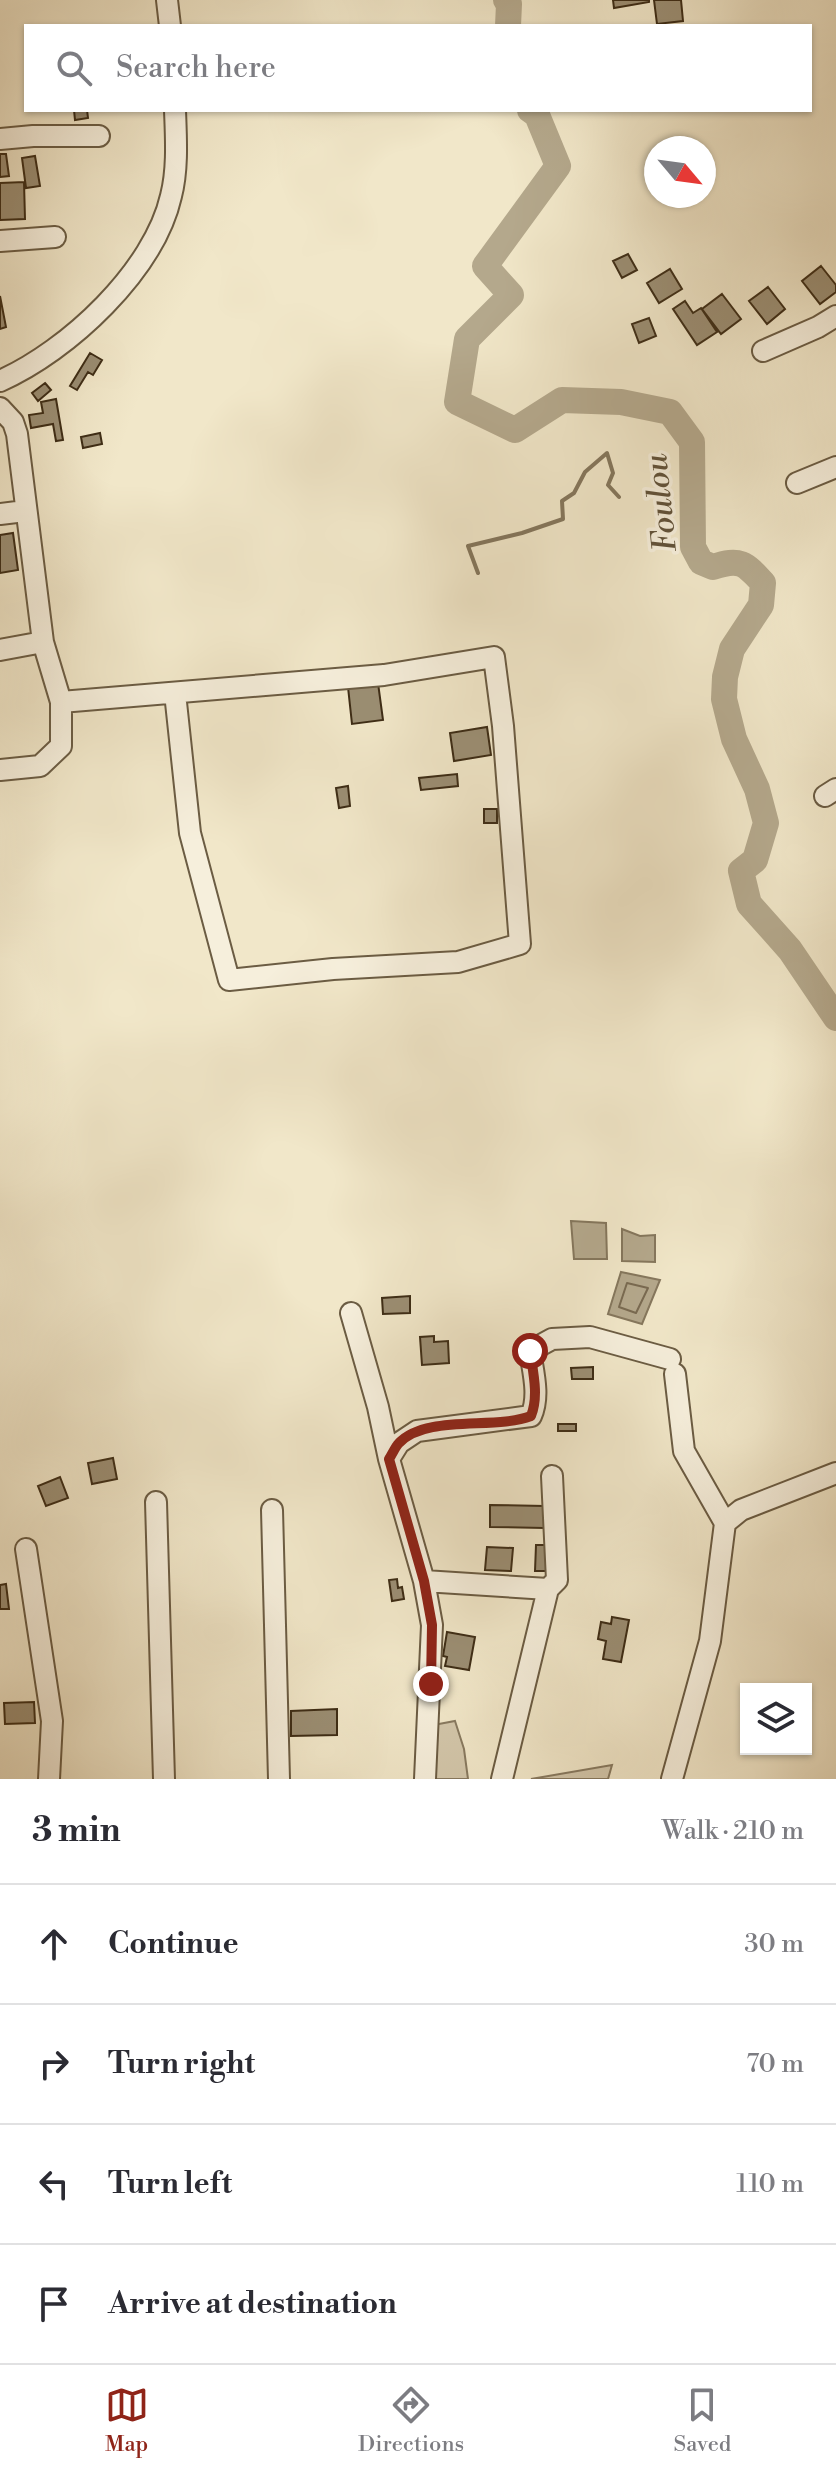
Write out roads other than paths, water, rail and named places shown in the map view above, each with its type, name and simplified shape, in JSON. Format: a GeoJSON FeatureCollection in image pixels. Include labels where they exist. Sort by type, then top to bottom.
{"type":"FeatureCollection","features":[{"type":"Feature","properties":{"kind":"street"},"geometry":{"type":"LineString","coordinates":[[167,0],[170,24]]}},
{"type":"Feature","properties":{"kind":"street"},"geometry":{"type":"LineString","coordinates":[[0,381],[58,348],[113,294],[150,249],[172,195],[175,112]]}},
{"type":"Feature","properties":{"kind":"street"},"geometry":{"type":"LineString","coordinates":[[0,139],[99,136]]}},
{"type":"Feature","properties":{"kind":"street"},"geometry":{"type":"LineString","coordinates":[[0,241],[55,237]]}},
{"type":"Feature","properties":{"kind":"street"},"geometry":{"type":"LineString","coordinates":[[763,351],[836,316]]}},
{"type":"Feature","properties":{"kind":"street"},"geometry":{"type":"LineString","coordinates":[[0,408],[13,422],[17,434],[43,642],[61,702],[61,746],[40,766],[0,770]]}},
{"type":"Feature","properties":{"kind":"street"},"geometry":{"type":"LineString","coordinates":[[797,483],[836,467]]}},
{"type":"Feature","properties":{"kind":"street"},"geometry":{"type":"LineString","coordinates":[[0,514],[25,511]]}},
{"type":"Feature","properties":{"kind":"street"},"geometry":{"type":"LineString","coordinates":[[0,650],[43,642]]}},
{"type":"Feature","properties":{"kind":"street"},"geometry":{"type":"LineString","coordinates":[[61,702],[384,675],[494,657],[503,726],[520,944],[458,962],[333,969],[229,980],[190,833],[175,693]]}},
{"type":"Feature","properties":{"kind":"street"},"geometry":{"type":"LineString","coordinates":[[351,1313],[424,1581],[432,1625],[425,1779]]}},
{"type":"Feature","properties":{"kind":"street"},"geometry":{"type":"LineString","coordinates":[[389,1459],[399,1443],[417,1431],[531,1416],[535,1385],[530,1351],[552,1339],[590,1337],[673,1367],[684,1451],[725,1523],[710,1641],[672,1779]]}},
{"type":"Feature","properties":{"kind":"street"},"geometry":{"type":"LineString","coordinates":[[725,1523],[741,1510],[836,1473]]}},
{"type":"Feature","properties":{"kind":"street"},"geometry":{"type":"LineString","coordinates":[[502,1779],[548,1589],[557,1580],[552,1476]]}},
{"type":"Feature","properties":{"kind":"street"},"geometry":{"type":"LineString","coordinates":[[156,1502],[164,1779]]}},
{"type":"Feature","properties":{"kind":"street"},"geometry":{"type":"LineString","coordinates":[[272,1510],[279,1779]]}},
{"type":"Feature","properties":{"kind":"street"},"geometry":{"type":"LineString","coordinates":[[26,1549],[52,1721],[49,1779]]}},
{"type":"Feature","properties":{"kind":"street"},"geometry":{"type":"LineString","coordinates":[[424,1581],[548,1589]]}},
{"type":"Feature","properties":{"kind":"water"},"geometry":{"type":"Polygon","coordinates":[[[571,1221],[606,1223],[607,1259],[574,1259],[571,1221]]]}},
{"type":"Feature","properties":{"kind":"water"},"geometry":{"type":"Polygon","coordinates":[[[622,1229],[640,1236],[655,1235],[655,1262],[622,1261],[622,1229]]]}},
{"type":"Feature","properties":{"kind":"water"},"geometry":{"type":"Polygon","coordinates":[[[621,1272],[660,1280],[642,1324],[608,1314],[621,1272]]]}},
{"type":"Feature","properties":{"kind":"waterway","name":"Foulou"},"geometry":{"type":"LineString","coordinates":[[506,0],[509,4],[508,24]]}},
{"type":"Feature","properties":{"kind":"waterway","name":"Foulou"},"geometry":{"type":"LineString","coordinates":[[533,112],[537,115],[558,166],[485,266],[511,295],[467,339],[457,402],[515,430],[562,400],[621,402],[670,412],[692,442],[693,547],[701,562],[713,567],[741,564],[763,583],[761,605],[732,649],[725,677],[724,699],[734,739],[757,789],[766,823],[755,860],[741,871],[749,904],[790,950],[836,1018]]}},
{"type":"Feature","properties":{"kind":"waterway"},"geometry":{"type":"LineString","coordinates":[[478,573],[468,546],[563,519],[562,501],[574,493],[585,472],[607,453],[613,473],[608,485],[619,497]]}}]}
